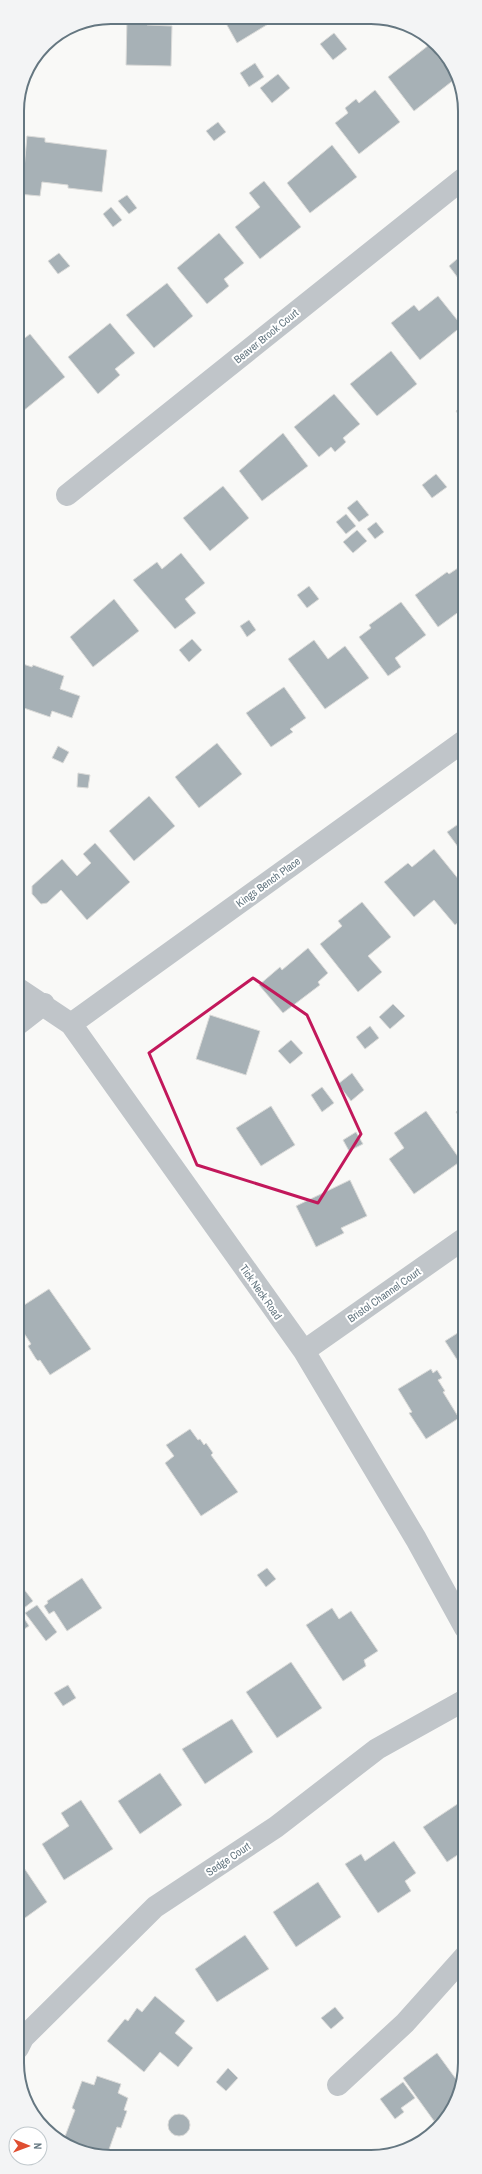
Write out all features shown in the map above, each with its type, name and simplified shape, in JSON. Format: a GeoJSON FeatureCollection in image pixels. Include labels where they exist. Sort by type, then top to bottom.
{"type":"FeatureCollection","features":[{"type":"Feature","properties":{"kind":"street","name":"Beaver Brook Court"},"geometry":{"type":"LineString","coordinates":[[67,495],[458,183]]}},
{"type":"Feature","properties":{"kind":"street","name":"Kings Bench Place"},"geometry":{"type":"LineString","coordinates":[[71,1024],[458,745]]}},
{"type":"Feature","properties":{"kind":"street","name":"Tick Neck Road"},"geometry":{"type":"LineString","coordinates":[[24,992],[71,1024],[304,1351],[416,1539],[458,1615]]}},
{"type":"Feature","properties":{"kind":"street"},"geometry":{"type":"LineString","coordinates":[[24,1020],[44,1004]]}},
{"type":"Feature","properties":{"kind":"street","name":"Bristol Channel Court"},"geometry":{"type":"LineString","coordinates":[[304,1351],[458,1243]]}},
{"type":"Feature","properties":{"kind":"street","name":"Sedge Court"},"geometry":{"type":"LineString","coordinates":[[24,2036],[155,1907],[276,1827],[377,1749],[458,1704]]}},
{"type":"Feature","properties":{"kind":"street"},"geometry":{"type":"LineString","coordinates":[[338,2085],[404,2023],[458,1964]]}},
{"type":"Feature","properties":{"kind":"highlighted area"},"geometry":{"type":"Polygon","coordinates":[[[253,978],[307,1015],[361,1134],[318,1203],[197,1165],[149,1053],[253,978]]]}},
{"type":"Feature","properties":{"kind":"building"},"geometry":{"type":"Polygon","coordinates":[[[127,24],[172,26],[171,66],[126,65],[127,24]]]}},
{"type":"Feature","properties":{"kind":"building"},"geometry":{"type":"Polygon","coordinates":[[[226,24],[268,24],[237,43],[226,24]]]}},
{"type":"Feature","properties":{"kind":"building"},"geometry":{"type":"Polygon","coordinates":[[[334,33],[347,49],[333,60],[320,44],[334,33]]]}},
{"type":"Feature","properties":{"kind":"building"},"geometry":{"type":"Polygon","coordinates":[[[428,45],[445,65],[452,81],[414,111],[388,77],[428,45]]]}},
{"type":"Feature","properties":{"kind":"building"},"geometry":{"type":"Polygon","coordinates":[[[255,63],[264,77],[249,87],[240,73],[255,63]]]}},
{"type":"Feature","properties":{"kind":"building"},"geometry":{"type":"Polygon","coordinates":[[[278,74],[290,88],[272,103],[260,88],[278,74]]]}},
{"type":"Feature","properties":{"kind":"building"},"geometry":{"type":"Polygon","coordinates":[[[375,90],[400,122],[359,154],[335,123],[348,113],[345,108],[356,99],[359,103],[375,90]]]}},
{"type":"Feature","properties":{"kind":"building"},"geometry":{"type":"Polygon","coordinates":[[[218,122],[226,132],[214,141],[206,131],[218,122]]]}},
{"type":"Feature","properties":{"kind":"building"},"geometry":{"type":"Polygon","coordinates":[[[27,136],[45,138],[45,142],[107,150],[102,192],[68,188],[68,185],[42,182],[40,196],[24,195],[24,169],[27,136]]]}},
{"type":"Feature","properties":{"kind":"building"},"geometry":{"type":"Polygon","coordinates":[[[332,145],[357,177],[310,213],[287,183],[332,145]]]}},
{"type":"Feature","properties":{"kind":"building"},"geometry":{"type":"Polygon","coordinates":[[[264,181],[301,227],[260,259],[235,227],[260,207],[249,193],[264,181]]]}},
{"type":"Feature","properties":{"kind":"building"},"geometry":{"type":"Polygon","coordinates":[[[127,195],[137,208],[129,214],[118,201],[127,195]]]}},
{"type":"Feature","properties":{"kind":"building"},"geometry":{"type":"Polygon","coordinates":[[[111,207],[122,220],[113,227],[103,214],[111,207]]]}},
{"type":"Feature","properties":{"kind":"building"},"geometry":{"type":"Polygon","coordinates":[[[219,233],[244,263],[224,279],[229,286],[207,304],[177,268],[219,233]]]}},
{"type":"Feature","properties":{"kind":"building"},"geometry":{"type":"Polygon","coordinates":[[[59,253],[70,266],[58,274],[48,261],[59,253]]]}},
{"type":"Feature","properties":{"kind":"building"},"geometry":{"type":"Polygon","coordinates":[[[458,258],[458,278],[449,266],[458,258]]]}},
{"type":"Feature","properties":{"kind":"building"},"geometry":{"type":"Polygon","coordinates":[[[167,283],[193,316],[154,348],[126,315],[167,283]]]}},
{"type":"Feature","properties":{"kind":"building"},"geometry":{"type":"Polygon","coordinates":[[[438,296],[458,321],[458,329],[420,360],[391,323],[414,305],[419,311],[438,296]]]}},
{"type":"Feature","properties":{"kind":"building"},"geometry":{"type":"Polygon","coordinates":[[[110,323],[135,353],[115,369],[120,375],[98,394],[68,357],[110,323]]]}},
{"type":"Feature","properties":{"kind":"building"},"geometry":{"type":"Polygon","coordinates":[[[30,334],[65,377],[24,410],[24,339],[30,334]]]}},
{"type":"Feature","properties":{"kind":"building"},"geometry":{"type":"Polygon","coordinates":[[[391,351],[417,384],[377,416],[350,384],[391,351]]]}},
{"type":"Feature","properties":{"kind":"building"},"geometry":{"type":"Polygon","coordinates":[[[334,394],[360,424],[343,438],[346,442],[335,452],[331,447],[319,457],[294,427],[334,394]]]}},
{"type":"Feature","properties":{"kind":"building"},"geometry":{"type":"Polygon","coordinates":[[[283,433],[308,466],[262,501],[239,471],[283,433]]]}},
{"type":"Feature","properties":{"kind":"building"},"geometry":{"type":"Polygon","coordinates":[[[436,474],[447,487],[432,498],[422,485],[436,474]]]}},
{"type":"Feature","properties":{"kind":"building"},"geometry":{"type":"Polygon","coordinates":[[[223,486],[249,518],[210,551],[183,518],[223,486]]]}},
{"type":"Feature","properties":{"kind":"building"},"geometry":{"type":"Polygon","coordinates":[[[357,500],[369,515],[359,522],[347,508],[357,500]]]}},
{"type":"Feature","properties":{"kind":"building"},"geometry":{"type":"Polygon","coordinates":[[[346,514],[356,526],[346,534],[336,522],[346,514]]]}},
{"type":"Feature","properties":{"kind":"building"},"geometry":{"type":"Polygon","coordinates":[[[376,522],[384,532],[375,539],[367,529],[376,522]]]}},
{"type":"Feature","properties":{"kind":"building"},"geometry":{"type":"Polygon","coordinates":[[[357,530],[367,541],[353,553],[343,542],[357,530]]]}},
{"type":"Feature","properties":{"kind":"building"},"geometry":{"type":"Polygon","coordinates":[[[181,553],[205,583],[185,599],[196,613],[175,629],[133,580],[157,562],[162,569],[181,553]]]}},
{"type":"Feature","properties":{"kind":"building"},"geometry":{"type":"Polygon","coordinates":[[[458,568],[458,612],[438,627],[415,595],[447,572],[449,574],[458,568]]]}},
{"type":"Feature","properties":{"kind":"building"},"geometry":{"type":"Polygon","coordinates":[[[309,586],[319,599],[307,608],[297,595],[309,586]]]}},
{"type":"Feature","properties":{"kind":"building"},"geometry":{"type":"Polygon","coordinates":[[[114,599],[139,631],[93,667],[70,637],[114,599]]]}},
{"type":"Feature","properties":{"kind":"building"},"geometry":{"type":"Polygon","coordinates":[[[401,602],[426,635],[395,658],[401,667],[388,676],[359,637],[371,628],[369,625],[401,602]]]}},
{"type":"Feature","properties":{"kind":"building"},"geometry":{"type":"Polygon","coordinates":[[[249,620],[256,630],[247,637],[240,626],[249,620]]]}},
{"type":"Feature","properties":{"kind":"building"},"geometry":{"type":"Polygon","coordinates":[[[192,639],[202,650],[189,662],[179,650],[192,639]]]}},
{"type":"Feature","properties":{"kind":"building"},"geometry":{"type":"Polygon","coordinates":[[[314,640],[328,659],[345,646],[369,678],[325,709],[288,659],[314,640]]]}},
{"type":"Feature","properties":{"kind":"building"},"geometry":{"type":"Polygon","coordinates":[[[24,664],[32,667],[33,665],[64,676],[60,689],[80,696],[72,718],[52,711],[50,717],[24,708],[24,664]]]}},
{"type":"Feature","properties":{"kind":"building"},"geometry":{"type":"Polygon","coordinates":[[[284,687],[306,718],[290,729],[293,732],[271,747],[246,713],[284,687]]]}},
{"type":"Feature","properties":{"kind":"building"},"geometry":{"type":"Polygon","coordinates":[[[217,743],[242,774],[199,808],[175,777],[217,743]]]}},
{"type":"Feature","properties":{"kind":"building"},"geometry":{"type":"Polygon","coordinates":[[[58,746],[69,752],[63,763],[52,758],[58,746]]]}},
{"type":"Feature","properties":{"kind":"building"},"geometry":{"type":"Polygon","coordinates":[[[78,773],[90,775],[88,788],[77,787],[78,773]]]}},
{"type":"Feature","properties":{"kind":"building"},"geometry":{"type":"Polygon","coordinates":[[[149,796],[175,826],[134,861],[109,831],[149,796]]]}},
{"type":"Feature","properties":{"kind":"building"},"geometry":{"type":"Polygon","coordinates":[[[458,824],[458,847],[447,832],[458,824]]]}},
{"type":"Feature","properties":{"kind":"building"},"geometry":{"type":"Polygon","coordinates":[[[95,843],[130,882],[87,920],[61,890],[47,903],[41,904],[32,894],[32,886],[62,859],[77,876],[91,863],[83,854],[95,843]]]}},
{"type":"Feature","properties":{"kind":"building"},"geometry":{"type":"Polygon","coordinates":[[[434,849],[458,879],[458,923],[455,925],[434,900],[414,917],[384,882],[408,863],[412,867],[434,849]]]}},
{"type":"Feature","properties":{"kind":"building"},"geometry":{"type":"Polygon","coordinates":[[[362,902],[391,937],[368,956],[382,972],[358,992],[320,944],[342,926],[338,921],[362,902]]]}},
{"type":"Feature","properties":{"kind":"building"},"geometry":{"type":"Polygon","coordinates":[[[308,948],[328,973],[318,982],[320,985],[283,1013],[259,985],[280,967],[282,970],[308,948]]]}},
{"type":"Feature","properties":{"kind":"building"},"geometry":{"type":"Polygon","coordinates":[[[393,1004],[405,1016],[390,1029],[379,1017],[393,1004]]]}},
{"type":"Feature","properties":{"kind":"building"},"geometry":{"type":"Polygon","coordinates":[[[210,1015],[260,1031],[246,1075],[196,1059],[210,1015]]]}},
{"type":"Feature","properties":{"kind":"building"},"geometry":{"type":"Polygon","coordinates":[[[370,1026],[379,1038],[365,1049],[356,1037],[370,1026]]]}},
{"type":"Feature","properties":{"kind":"building"},"geometry":{"type":"Polygon","coordinates":[[[291,1040],[303,1053],[290,1064],[278,1051],[291,1040]]]}},
{"type":"Feature","properties":{"kind":"building"},"geometry":{"type":"Polygon","coordinates":[[[352,1073],[364,1090],[351,1101],[338,1084],[352,1073]]]}},
{"type":"Feature","properties":{"kind":"building"},"geometry":{"type":"Polygon","coordinates":[[[322,1087],[334,1103],[322,1112],[311,1095],[322,1087]]]}},
{"type":"Feature","properties":{"kind":"building"},"geometry":{"type":"Polygon","coordinates":[[[271,1106],[295,1145],[261,1166],[236,1128],[271,1106]]]}},
{"type":"Feature","properties":{"kind":"building"},"geometry":{"type":"Polygon","coordinates":[[[426,1111],[458,1157],[458,1163],[414,1194],[389,1159],[404,1148],[394,1133],[426,1111]]]}},
{"type":"Feature","properties":{"kind":"building"},"geometry":{"type":"Polygon","coordinates":[[[356,1132],[363,1144],[349,1151],[343,1140],[356,1132]]]}},
{"type":"Feature","properties":{"kind":"building"},"geometry":{"type":"Polygon","coordinates":[[[350,1180],[367,1216],[341,1228],[344,1233],[316,1247],[296,1206],[350,1180]]]}},
{"type":"Feature","properties":{"kind":"building"},"geometry":{"type":"Polygon","coordinates":[[[49,1289],[91,1349],[50,1375],[40,1360],[38,1361],[36,1359],[28,1346],[31,1344],[24,1333],[24,1305],[49,1289]]]}},
{"type":"Feature","properties":{"kind":"building"},"geometry":{"type":"Polygon","coordinates":[[[458,1333],[458,1361],[445,1341],[458,1333]]]}},
{"type":"Feature","properties":{"kind":"building"},"geometry":{"type":"Polygon","coordinates":[[[431,1369],[433,1373],[437,1370],[442,1378],[438,1380],[445,1391],[443,1392],[458,1419],[426,1439],[409,1413],[412,1412],[398,1389],[431,1369]]]}},
{"type":"Feature","properties":{"kind":"building"},"geometry":{"type":"Polygon","coordinates":[[[190,1429],[198,1440],[200,1439],[204,1445],[206,1443],[213,1453],[211,1455],[238,1492],[201,1516],[165,1463],[174,1456],[166,1445],[190,1429]]]}},
{"type":"Feature","properties":{"kind":"building"},"geometry":{"type":"Polygon","coordinates":[[[267,1568],[276,1579],[266,1587],[257,1575],[267,1568]]]}},
{"type":"Feature","properties":{"kind":"building"},"geometry":{"type":"Polygon","coordinates":[[[82,1578],[102,1608],[67,1631],[54,1611],[49,1614],[44,1606],[48,1603],[47,1601],[82,1578]]]}},
{"type":"Feature","properties":{"kind":"building"},"geometry":{"type":"Polygon","coordinates":[[[24,1589],[33,1601],[24,1608],[24,1589]]]}},
{"type":"Feature","properties":{"kind":"building"},"geometry":{"type":"Polygon","coordinates":[[[37,1605],[57,1632],[46,1641],[25,1613],[37,1605]]]}},
{"type":"Feature","properties":{"kind":"building"},"geometry":{"type":"Polygon","coordinates":[[[332,1608],[339,1619],[351,1611],[378,1651],[364,1660],[366,1666],[343,1681],[306,1625],[332,1608]]]}},
{"type":"Feature","properties":{"kind":"building"},"geometry":{"type":"Polygon","coordinates":[[[24,1618],[29,1626],[24,1629],[24,1618]]]}},
{"type":"Feature","properties":{"kind":"building"},"geometry":{"type":"Polygon","coordinates":[[[291,1662],[322,1708],[277,1738],[246,1692],[291,1662]]]}},
{"type":"Feature","properties":{"kind":"building"},"geometry":{"type":"Polygon","coordinates":[[[68,1685],[76,1698],[63,1706],[54,1693],[68,1685]]]}},
{"type":"Feature","properties":{"kind":"building"},"geometry":{"type":"Polygon","coordinates":[[[232,1719],[253,1752],[205,1784],[182,1749],[232,1719]]]}},
{"type":"Feature","properties":{"kind":"building"},"geometry":{"type":"Polygon","coordinates":[[[160,1773],[182,1805],[140,1834],[118,1801],[160,1773]]]}},
{"type":"Feature","properties":{"kind":"building"},"geometry":{"type":"Polygon","coordinates":[[[81,1800],[113,1849],[64,1880],[42,1844],[69,1826],[61,1813],[81,1800]]]}},
{"type":"Feature","properties":{"kind":"building"},"geometry":{"type":"Polygon","coordinates":[[[458,1804],[458,1855],[447,1862],[423,1827],[458,1804]]]}},
{"type":"Feature","properties":{"kind":"building"},"geometry":{"type":"Polygon","coordinates":[[[394,1841],[416,1873],[405,1881],[411,1891],[378,1913],[345,1864],[361,1854],[365,1861],[394,1841]]]}},
{"type":"Feature","properties":{"kind":"building"},"geometry":{"type":"Polygon","coordinates":[[[24,1868],[47,1902],[24,1919],[24,1868]]]}},
{"type":"Feature","properties":{"kind":"building"},"geometry":{"type":"Polygon","coordinates":[[[318,1882],[341,1917],[296,1947],[273,1912],[318,1882]]]}},
{"type":"Feature","properties":{"kind":"building"},"geometry":{"type":"Polygon","coordinates":[[[245,1935],[269,1969],[217,2002],[195,1969],[245,1935]]]}},
{"type":"Feature","properties":{"kind":"building"},"geometry":{"type":"Polygon","coordinates":[[[155,1996],[185,2021],[175,2033],[193,2048],[178,2067],[160,2052],[144,2072],[107,2041],[125,2019],[128,2021],[137,2008],[142,2012],[155,1996]]]}},
{"type":"Feature","properties":{"kind":"building"},"geometry":{"type":"Polygon","coordinates":[[[335,2007],[344,2018],[331,2029],[321,2018],[335,2007]]]}},
{"type":"Feature","properties":{"kind":"building"},"geometry":{"type":"Polygon","coordinates":[[[437,2053],[456,2079],[449,2102],[439,2118],[434,2121],[403,2078],[437,2053]]]}},
{"type":"Feature","properties":{"kind":"building"},"geometry":{"type":"Polygon","coordinates":[[[228,2068],[238,2078],[226,2091],[216,2082],[228,2068]]]}},
{"type":"Feature","properties":{"kind":"building"},"geometry":{"type":"Polygon","coordinates":[[[97,2076],[121,2084],[118,2093],[128,2098],[124,2110],[127,2111],[121,2128],[117,2127],[109,2150],[83,2145],[65,2137],[75,2110],[72,2108],[82,2081],[94,2085],[97,2076]]]}},
{"type":"Feature","properties":{"kind":"building"},"geometry":{"type":"Polygon","coordinates":[[[403,2082],[415,2098],[401,2108],[404,2112],[395,2119],[380,2099],[403,2082]]]}},
{"type":"Feature","properties":{"kind":"building"},"geometry":{"type":"Polygon","coordinates":[[[179,2114],[187,2117],[190,2125],[187,2133],[179,2136],[171,2133],[168,2125],[171,2117],[179,2114]]]}}]}
